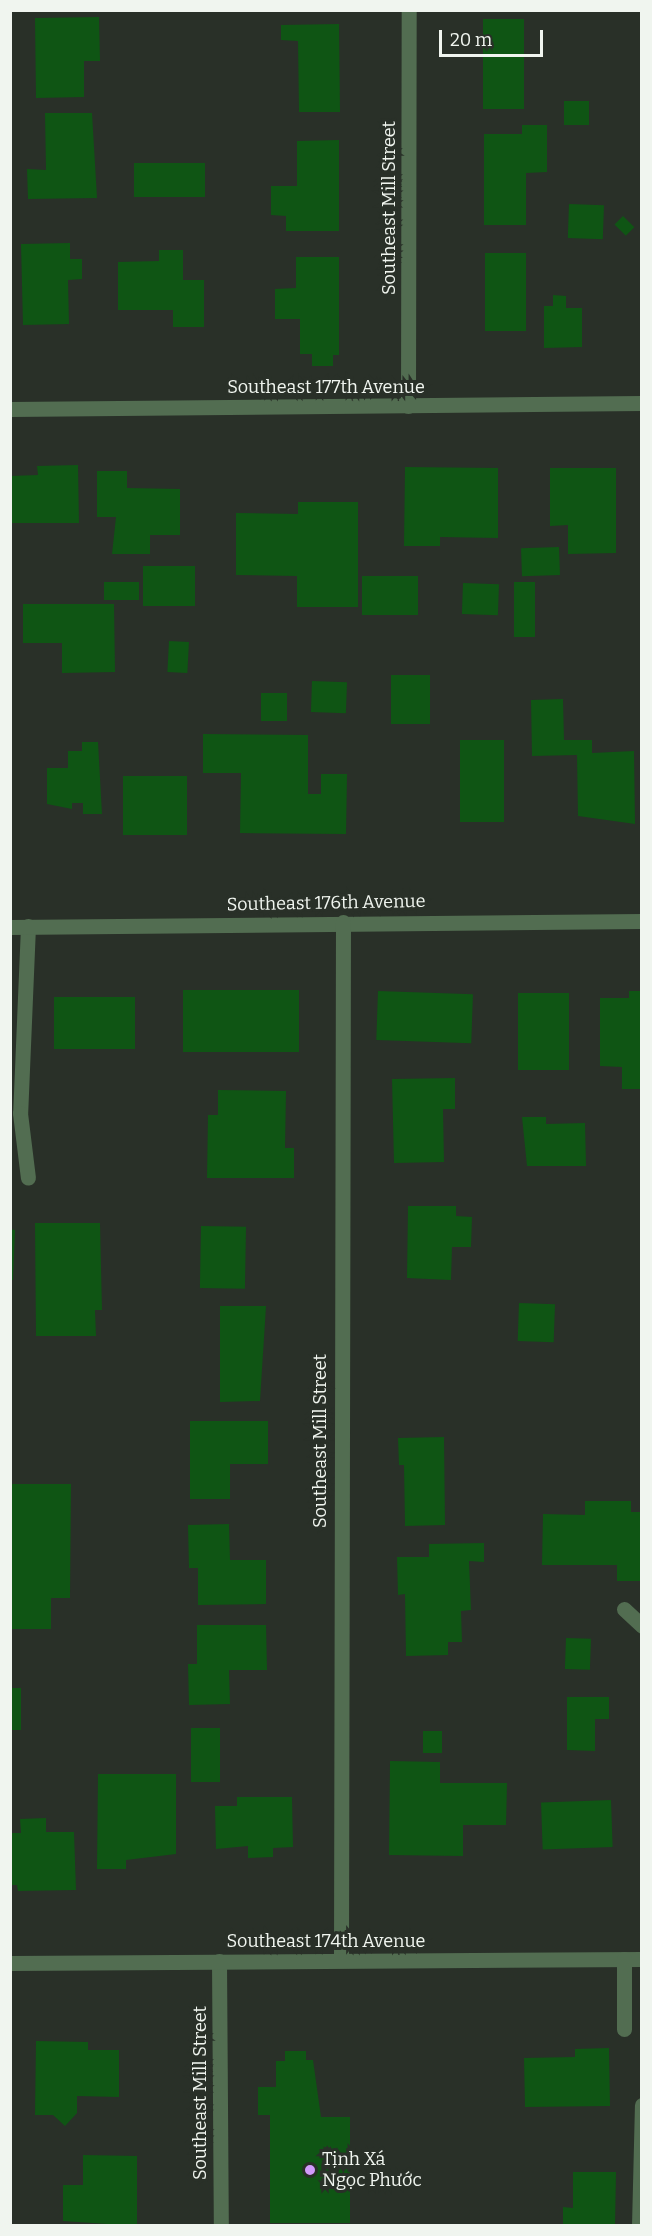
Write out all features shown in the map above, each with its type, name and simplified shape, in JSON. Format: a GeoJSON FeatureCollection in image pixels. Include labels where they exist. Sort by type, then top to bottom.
{"type":"FeatureCollection","features":[{"type":"Feature","properties":{"kind":"street","name":"Southeast Mill Street"},"geometry":{"type":"LineString","coordinates":[[408,406],[410,10]]}},
{"type":"Feature","properties":{"kind":"street","name":"Southeast 177th Avenue"},"geometry":{"type":"LineString","coordinates":[[10,409],[642,403]]}},
{"type":"Feature","properties":{"kind":"street","name":"Southeast 176th Avenue"},"geometry":{"type":"LineString","coordinates":[[10,927],[343,922],[642,921]]}},
{"type":"Feature","properties":{"kind":"street","name":"Southeast Mill Street"},"geometry":{"type":"LineString","coordinates":[[341,1960],[343,922]]}},
{"type":"Feature","properties":{"kind":"street"},"geometry":{"type":"LineString","coordinates":[[28,926],[20,1113],[28,1178]]}},
{"type":"Feature","properties":{"kind":"street"},"geometry":{"type":"LineString","coordinates":[[624,1609],[642,1626]]}},
{"type":"Feature","properties":{"kind":"street"},"geometry":{"type":"LineString","coordinates":[[624,1959],[624,2029]]}},
{"type":"Feature","properties":{"kind":"street","name":"Southeast 174th Avenue"},"geometry":{"type":"LineString","coordinates":[[10,1963],[642,1959]]}},
{"type":"Feature","properties":{"kind":"street","name":"Southeast Mill Street"},"geometry":{"type":"LineString","coordinates":[[219,1961],[221,2226]]}},
{"type":"Feature","properties":{"kind":"street"},"geometry":{"type":"LineString","coordinates":[[639,2226],[642,2105]]}},
{"type":"Feature","properties":{"kind":"building"},"geometry":{"type":"Polygon","coordinates":[[[99,17],[100,61],[84,61],[84,97],[36,98],[35,18],[99,17]]]}},
{"type":"Feature","properties":{"kind":"building"},"geometry":{"type":"Polygon","coordinates":[[[483,19],[524,19],[524,109],[483,109],[483,19]]]}},
{"type":"Feature","properties":{"kind":"building"},"geometry":{"type":"Polygon","coordinates":[[[339,24],[340,112],[299,112],[298,41],[281,40],[281,25],[339,24]]]}},
{"type":"Feature","properties":{"kind":"building"},"geometry":{"type":"Polygon","coordinates":[[[564,101],[589,101],[589,125],[564,125],[564,101]]]}},
{"type":"Feature","properties":{"kind":"building"},"geometry":{"type":"Polygon","coordinates":[[[45,113],[92,113],[97,198],[28,199],[27,169],[46,170],[45,113]]]}},
{"type":"Feature","properties":{"kind":"building"},"geometry":{"type":"Polygon","coordinates":[[[522,125],[547,125],[547,172],[526,173],[526,225],[484,225],[484,134],[522,134],[522,125]]]}},
{"type":"Feature","properties":{"kind":"building"},"geometry":{"type":"Polygon","coordinates":[[[339,140],[339,231],[286,231],[286,216],[271,215],[271,186],[297,186],[297,141],[339,140]]]}},
{"type":"Feature","properties":{"kind":"building"},"geometry":{"type":"Polygon","coordinates":[[[134,163],[205,163],[205,197],[134,197],[134,163]]]}},
{"type":"Feature","properties":{"kind":"building"},"geometry":{"type":"Polygon","coordinates":[[[569,204],[604,205],[603,239],[568,238],[569,204]]]}},
{"type":"Feature","properties":{"kind":"building"},"geometry":{"type":"Polygon","coordinates":[[[623,216],[634,227],[626,236],[615,224],[623,216]]]}},
{"type":"Feature","properties":{"kind":"building"},"geometry":{"type":"Polygon","coordinates":[[[70,243],[70,259],[82,259],[82,279],[68,280],[69,324],[23,325],[21,244],[70,243]]]}},
{"type":"Feature","properties":{"kind":"building"},"geometry":{"type":"Polygon","coordinates":[[[159,250],[183,250],[183,280],[204,280],[204,327],[173,327],[173,310],[118,310],[118,262],[159,261],[159,250]]]}},
{"type":"Feature","properties":{"kind":"building"},"geometry":{"type":"Polygon","coordinates":[[[485,253],[526,253],[526,331],[485,331],[485,253]]]}},
{"type":"Feature","properties":{"kind":"building"},"geometry":{"type":"Polygon","coordinates":[[[296,257],[339,257],[339,355],[333,355],[333,366],[312,366],[312,354],[300,354],[300,319],[275,319],[275,289],[296,288],[296,257]]]}},
{"type":"Feature","properties":{"kind":"building"},"geometry":{"type":"Polygon","coordinates":[[[553,295],[566,296],[566,308],[582,308],[582,347],[544,348],[544,306],[553,306],[553,295]]]}},
{"type":"Feature","properties":{"kind":"building"},"geometry":{"type":"Polygon","coordinates":[[[78,465],[79,523],[10,523],[10,476],[38,475],[37,466],[78,465]]]}},
{"type":"Feature","properties":{"kind":"building"},"geometry":{"type":"Polygon","coordinates":[[[405,467],[498,468],[498,538],[440,537],[440,546],[404,546],[405,467]]]}},
{"type":"Feature","properties":{"kind":"building"},"geometry":{"type":"Polygon","coordinates":[[[550,468],[616,468],[616,553],[568,554],[568,525],[550,526],[550,468]]]}},
{"type":"Feature","properties":{"kind":"building"},"geometry":{"type":"Polygon","coordinates":[[[97,471],[127,471],[127,488],[180,489],[180,535],[150,535],[150,554],[112,554],[116,517],[97,517],[97,471]]]}},
{"type":"Feature","properties":{"kind":"building"},"geometry":{"type":"Polygon","coordinates":[[[298,502],[358,502],[358,607],[297,607],[297,576],[236,575],[236,513],[298,514],[298,502]]]}},
{"type":"Feature","properties":{"kind":"building"},"geometry":{"type":"Polygon","coordinates":[[[559,547],[560,575],[522,576],[521,548],[559,547]]]}},
{"type":"Feature","properties":{"kind":"building"},"geometry":{"type":"Polygon","coordinates":[[[143,566],[195,566],[195,606],[143,606],[143,566]]]}},
{"type":"Feature","properties":{"kind":"building"},"geometry":{"type":"Polygon","coordinates":[[[362,576],[418,576],[418,615],[362,615],[362,576]]]}},
{"type":"Feature","properties":{"kind":"building"},"geometry":{"type":"Polygon","coordinates":[[[104,582],[139,582],[139,600],[104,600],[104,582]]]}},
{"type":"Feature","properties":{"kind":"building"},"geometry":{"type":"Polygon","coordinates":[[[514,582],[535,582],[535,637],[514,637],[514,582]]]}},
{"type":"Feature","properties":{"kind":"building"},"geometry":{"type":"Polygon","coordinates":[[[463,583],[499,584],[498,615],[462,614],[463,583]]]}},
{"type":"Feature","properties":{"kind":"building"},"geometry":{"type":"Polygon","coordinates":[[[23,604],[114,604],[115,672],[62,673],[62,643],[23,643],[23,604]]]}},
{"type":"Feature","properties":{"kind":"building"},"geometry":{"type":"Polygon","coordinates":[[[169,641],[189,642],[187,673],[167,672],[169,641]]]}},
{"type":"Feature","properties":{"kind":"building"},"geometry":{"type":"Polygon","coordinates":[[[391,675],[430,675],[430,724],[391,724],[391,675]]]}},
{"type":"Feature","properties":{"kind":"building"},"geometry":{"type":"Polygon","coordinates":[[[312,681],[347,682],[346,713],[311,712],[312,681]]]}},
{"type":"Feature","properties":{"kind":"building"},"geometry":{"type":"Polygon","coordinates":[[[261,693],[287,693],[287,721],[261,721],[261,693]]]}},
{"type":"Feature","properties":{"kind":"building"},"geometry":{"type":"Polygon","coordinates":[[[563,699],[564,740],[592,740],[592,753],[634,751],[635,824],[578,816],[577,755],[532,756],[531,700],[563,699]]]}},
{"type":"Feature","properties":{"kind":"building"},"geometry":{"type":"Polygon","coordinates":[[[203,734],[308,735],[308,794],[321,794],[321,774],[347,774],[346,834],[240,833],[241,773],[203,773],[203,734]]]}},
{"type":"Feature","properties":{"kind":"building"},"geometry":{"type":"Polygon","coordinates":[[[460,740],[504,740],[504,822],[460,822],[460,740]]]}},
{"type":"Feature","properties":{"kind":"building"},"geometry":{"type":"Polygon","coordinates":[[[82,742],[98,742],[102,814],[83,814],[83,803],[72,803],[72,809],[47,804],[47,768],[68,768],[68,751],[82,751],[82,742]]]}},
{"type":"Feature","properties":{"kind":"building"},"geometry":{"type":"Polygon","coordinates":[[[123,776],[187,776],[187,835],[123,835],[123,776]]]}},
{"type":"Feature","properties":{"kind":"building"},"geometry":{"type":"Polygon","coordinates":[[[183,990],[299,990],[299,1052],[183,1052],[183,990]]]}},
{"type":"Feature","properties":{"kind":"building"},"geometry":{"type":"Polygon","coordinates":[[[378,991],[473,994],[471,1043],[376,1040],[378,991]]]}},
{"type":"Feature","properties":{"kind":"building"},"geometry":{"type":"Polygon","coordinates":[[[629,991],[642,991],[642,1089],[622,1089],[622,1067],[600,1066],[600,998],[629,998],[629,991]]]}},
{"type":"Feature","properties":{"kind":"building"},"geometry":{"type":"Polygon","coordinates":[[[518,993],[569,993],[569,1070],[518,1070],[518,993]]]}},
{"type":"Feature","properties":{"kind":"building"},"geometry":{"type":"Polygon","coordinates":[[[54,997],[135,997],[135,1049],[54,1049],[54,997]]]}},
{"type":"Feature","properties":{"kind":"building"},"geometry":{"type":"Polygon","coordinates":[[[455,1078],[455,1109],[443,1109],[444,1162],[394,1163],[392,1079],[455,1078]]]}},
{"type":"Feature","properties":{"kind":"building"},"geometry":{"type":"Polygon","coordinates":[[[218,1090],[286,1091],[285,1148],[294,1148],[294,1178],[207,1178],[208,1115],[218,1115],[218,1090]]]}},
{"type":"Feature","properties":{"kind":"building"},"geometry":{"type":"Polygon","coordinates":[[[522,1117],[546,1117],[546,1124],[585,1123],[586,1166],[527,1166],[522,1117]]]}},
{"type":"Feature","properties":{"kind":"building"},"geometry":{"type":"Polygon","coordinates":[[[408,1206],[456,1206],[456,1216],[472,1217],[471,1247],[452,1247],[451,1280],[407,1278],[408,1206]]]}},
{"type":"Feature","properties":{"kind":"building"},"geometry":{"type":"Polygon","coordinates":[[[35,1223],[100,1223],[102,1310],[95,1310],[96,1336],[36,1336],[35,1223]]]}},
{"type":"Feature","properties":{"kind":"building"},"geometry":{"type":"Polygon","coordinates":[[[201,1226],[246,1227],[245,1289],[200,1288],[201,1226]]]}},
{"type":"Feature","properties":{"kind":"building"},"geometry":{"type":"Polygon","coordinates":[[[10,1229],[15,1230],[13,1280],[10,1280],[10,1229]]]}},
{"type":"Feature","properties":{"kind":"building"},"geometry":{"type":"Polygon","coordinates":[[[519,1303],[555,1304],[554,1342],[518,1341],[519,1303]]]}},
{"type":"Feature","properties":{"kind":"building"},"geometry":{"type":"Polygon","coordinates":[[[220,1306],[266,1306],[260,1401],[220,1402],[220,1306]]]}},
{"type":"Feature","properties":{"kind":"building"},"geometry":{"type":"Polygon","coordinates":[[[190,1421],[268,1421],[268,1464],[230,1464],[230,1499],[190,1499],[190,1421]]]}},
{"type":"Feature","properties":{"kind":"building"},"geometry":{"type":"Polygon","coordinates":[[[444,1437],[445,1525],[405,1526],[404,1465],[399,1465],[398,1438],[444,1437]]]}},
{"type":"Feature","properties":{"kind":"building"},"geometry":{"type":"Polygon","coordinates":[[[10,1484],[71,1484],[70,1598],[51,1598],[51,1629],[10,1629],[10,1484]]]}},
{"type":"Feature","properties":{"kind":"building"},"geometry":{"type":"Polygon","coordinates":[[[585,1501],[631,1501],[631,1512],[642,1512],[642,1581],[617,1581],[617,1565],[542,1565],[543,1514],[585,1515],[585,1501]]]}},
{"type":"Feature","properties":{"kind":"building"},"geometry":{"type":"Polygon","coordinates":[[[229,1524],[230,1560],[266,1560],[266,1604],[198,1605],[198,1568],[189,1568],[188,1525],[229,1524]]]}},
{"type":"Feature","properties":{"kind":"building"},"geometry":{"type":"Polygon","coordinates":[[[484,1543],[484,1562],[469,1561],[471,1610],[461,1611],[462,1642],[448,1642],[448,1655],[406,1656],[405,1594],[398,1595],[397,1557],[429,1557],[429,1544],[484,1543]]]}},
{"type":"Feature","properties":{"kind":"building"},"geometry":{"type":"Polygon","coordinates":[[[197,1625],[266,1625],[267,1670],[229,1670],[230,1704],[189,1705],[188,1664],[197,1664],[197,1625]]]}},
{"type":"Feature","properties":{"kind":"building"},"geometry":{"type":"Polygon","coordinates":[[[566,1638],[591,1639],[590,1670],[565,1669],[566,1638]]]}},
{"type":"Feature","properties":{"kind":"building"},"geometry":{"type":"Polygon","coordinates":[[[10,1688],[21,1688],[21,1730],[10,1730],[10,1688]]]}},
{"type":"Feature","properties":{"kind":"building"},"geometry":{"type":"Polygon","coordinates":[[[567,1697],[609,1697],[609,1719],[595,1719],[595,1751],[567,1750],[567,1697]]]}},
{"type":"Feature","properties":{"kind":"building"},"geometry":{"type":"Polygon","coordinates":[[[191,1728],[220,1728],[220,1782],[191,1782],[191,1728]]]}},
{"type":"Feature","properties":{"kind":"building"},"geometry":{"type":"Polygon","coordinates":[[[423,1731],[442,1731],[442,1753],[423,1753],[423,1731]]]}},
{"type":"Feature","properties":{"kind":"building"},"geometry":{"type":"Polygon","coordinates":[[[390,1761],[440,1762],[440,1783],[507,1783],[506,1825],[463,1825],[463,1856],[389,1855],[390,1761]]]}},
{"type":"Feature","properties":{"kind":"building"},"geometry":{"type":"Polygon","coordinates":[[[98,1774],[176,1774],[176,1854],[126,1860],[126,1869],[97,1869],[98,1774]]]}},
{"type":"Feature","properties":{"kind":"building"},"geometry":{"type":"Polygon","coordinates":[[[237,1797],[292,1797],[293,1847],[273,1848],[273,1857],[248,1858],[248,1846],[216,1849],[215,1806],[237,1806],[237,1797]]]}},
{"type":"Feature","properties":{"kind":"building"},"geometry":{"type":"Polygon","coordinates":[[[611,1800],[613,1847],[543,1849],[541,1802],[611,1800]]]}},
{"type":"Feature","properties":{"kind":"building"},"geometry":{"type":"Polygon","coordinates":[[[46,1818],[46,1832],[74,1832],[76,1890],[18,1891],[17,1885],[10,1885],[10,1833],[21,1833],[20,1819],[46,1818]]]}},
{"type":"Feature","properties":{"kind":"building"},"geometry":{"type":"Polygon","coordinates":[[[36,2041],[88,2042],[88,2050],[119,2050],[119,2097],[77,2096],[77,2113],[65,2126],[53,2115],[35,2115],[36,2041]]]}},
{"type":"Feature","properties":{"kind":"building"},"geometry":{"type":"Polygon","coordinates":[[[609,2048],[610,2106],[525,2107],[524,2058],[575,2057],[575,2049],[609,2048]]]}},
{"type":"Feature","properties":{"kind":"building","name":"Tịnh Xá Ngọc Phước"},"geometry":{"type":"Polygon","coordinates":[[[285,2051],[306,2051],[306,2060],[313,2060],[321,2117],[350,2117],[350,2223],[270,2223],[270,2115],[258,2115],[258,2087],[276,2087],[276,2061],[285,2061],[285,2051]]]}},
{"type":"Feature","properties":{"kind":"building"},"geometry":{"type":"Polygon","coordinates":[[[83,2155],[137,2156],[137,2226],[63,2221],[63,2185],[83,2185],[83,2155]]]}},
{"type":"Feature","properties":{"kind":"building"},"geometry":{"type":"Polygon","coordinates":[[[573,2172],[616,2172],[615,2226],[563,2226],[563,2207],[573,2208],[573,2172]]]}},
{"type":"Feature","properties":{"kind":"place","name":"Tịnh Xá Ngọc Phước"},"geometry":{"type":"Point","coordinates":[310,2170]}}]}
